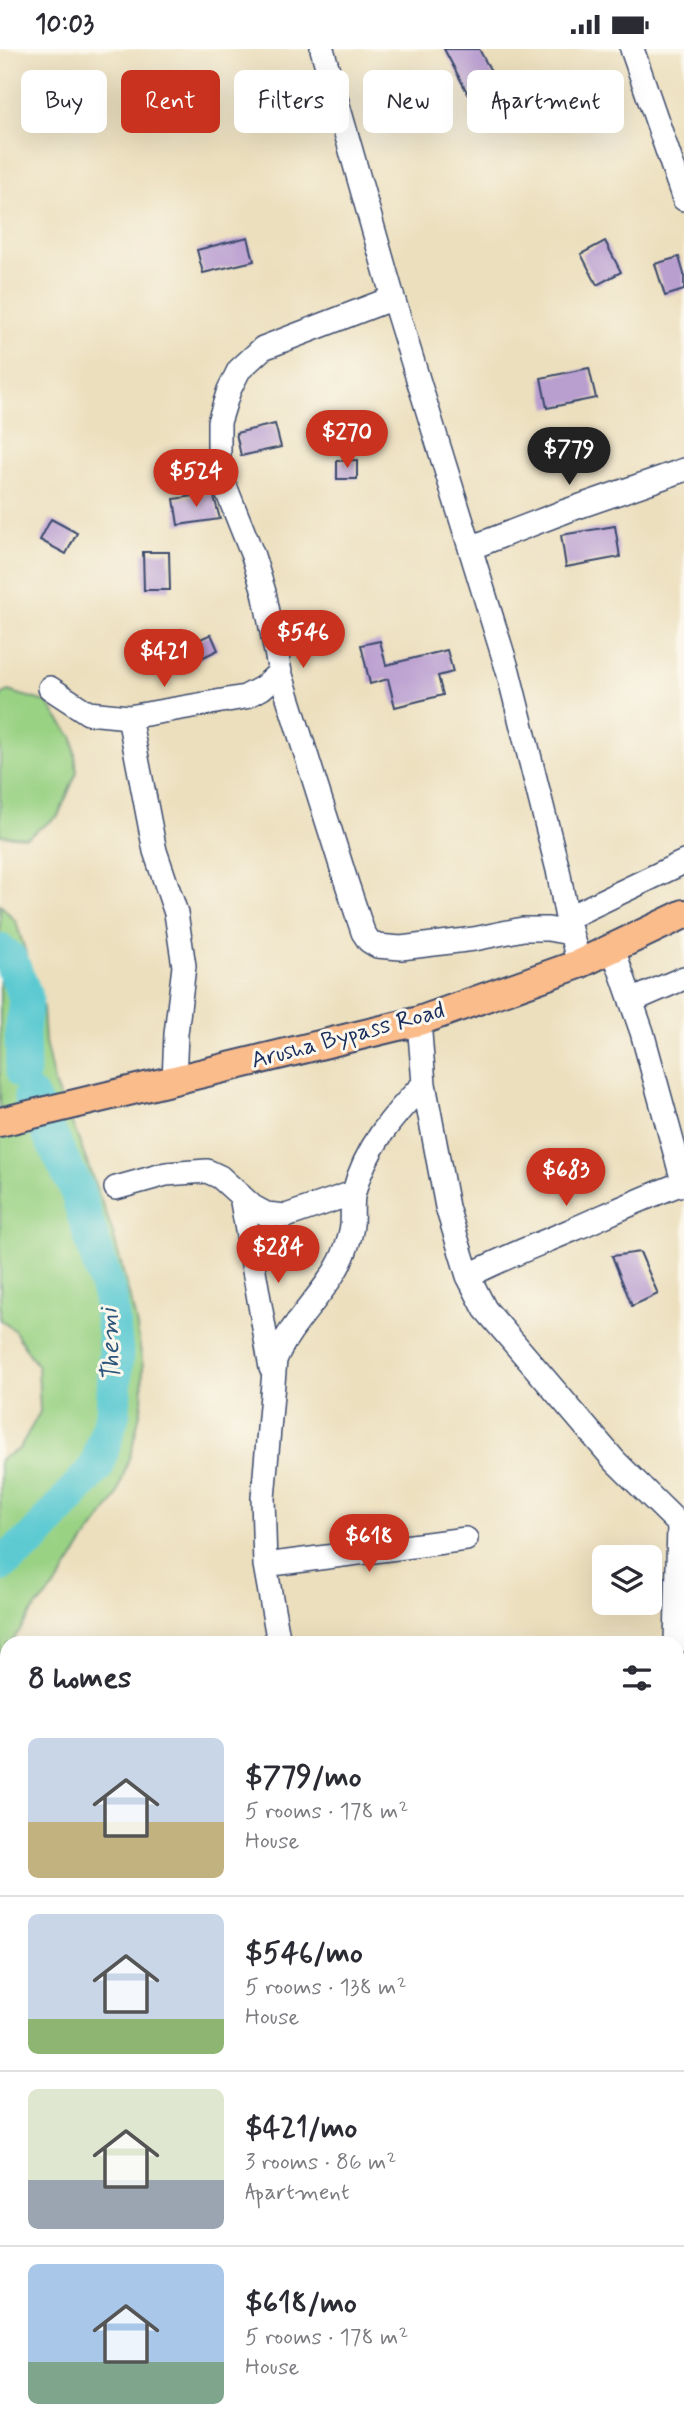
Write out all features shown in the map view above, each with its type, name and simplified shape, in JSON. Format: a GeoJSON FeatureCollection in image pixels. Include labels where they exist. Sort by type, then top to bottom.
{"type":"FeatureCollection","features":[{"type":"Feature","properties":{"kind":"main road","name":"Arusha Bypass Road"},"geometry":{"type":"LineString","coordinates":[[0,1122],[419,1021],[579,964],[684,915]]}},
{"type":"Feature","properties":{"kind":"street"},"geometry":{"type":"LineString","coordinates":[[322,49],[393,298],[508,671],[579,964]]}},
{"type":"Feature","properties":{"kind":"street"},"geometry":{"type":"LineString","coordinates":[[632,49],[684,199]]}},
{"type":"Feature","properties":{"kind":"street"},"geometry":{"type":"LineString","coordinates":[[393,298],[263,348],[239,370],[229,390],[219,422],[219,464],[223,481],[260,580],[280,672],[363,932],[369,941],[377,946],[401,948],[523,929],[568,926],[684,862]]}},
{"type":"Feature","properties":{"kind":"street"},"geometry":{"type":"LineString","coordinates":[[470,548],[684,470]]}},
{"type":"Feature","properties":{"kind":"street"},"geometry":{"type":"LineString","coordinates":[[50,688],[88,713],[129,717],[245,697],[262,688],[280,672]]}},
{"type":"Feature","properties":{"kind":"street"},"geometry":{"type":"LineString","coordinates":[[129,717],[155,851],[176,913],[184,965],[174,1080]]}},
{"type":"Feature","properties":{"kind":"street"},"geometry":{"type":"LineString","coordinates":[[468,1276],[510,1254],[573,1230],[639,1199],[683,1184],[631,1001],[613,949]]}},
{"type":"Feature","properties":{"kind":"street"},"geometry":{"type":"LineString","coordinates":[[631,1001],[684,978]]}},
{"type":"Feature","properties":{"kind":"street"},"geometry":{"type":"LineString","coordinates":[[419,1021],[424,1084],[447,1207],[468,1276],[485,1309],[527,1359],[615,1461],[682,1527],[676,1636]]}},
{"type":"Feature","properties":{"kind":"street"},"geometry":{"type":"LineString","coordinates":[[278,1636],[265,1565],[263,1498],[275,1360],[282,1342],[342,1257],[352,1228],[354,1193],[371,1150],[395,1113],[424,1084]]}},
{"type":"Feature","properties":{"kind":"street"},"geometry":{"type":"LineString","coordinates":[[116,1188],[166,1174],[208,1171],[220,1177],[253,1207],[266,1214],[286,1216],[354,1193]]}},
{"type":"Feature","properties":{"kind":"street"},"geometry":{"type":"LineString","coordinates":[[241,1196],[273,1382]]}},
{"type":"Feature","properties":{"kind":"street"},"geometry":{"type":"LineString","coordinates":[[265,1565],[466,1539]]}},
{"type":"Feature","properties":{"kind":"green space"},"geometry":{"type":"Polygon","coordinates":[[[8,691],[46,702],[73,738],[77,772],[58,816],[27,837],[0,835],[0,696],[8,691]]]}},
{"type":"Feature","properties":{"kind":"green space"},"geometry":{"type":"Polygon","coordinates":[[[0,904],[16,922],[43,1007],[45,1042],[55,1087],[74,1128],[112,1230],[136,1321],[143,1367],[142,1404],[132,1449],[116,1498],[58,1583],[32,1612],[16,1636],[0,1636],[0,1459],[19,1449],[40,1412],[38,1367],[14,1330],[0,1320],[0,904]]]}},
{"type":"Feature","properties":{"kind":"building"},"geometry":{"type":"Polygon","coordinates":[[[444,49],[479,49],[490,70],[467,70],[467,92],[444,49]]]}},
{"type":"Feature","properties":{"kind":"building"},"geometry":{"type":"Polygon","coordinates":[[[248,237],[254,261],[203,273],[197,250],[248,237]]]}},
{"type":"Feature","properties":{"kind":"building"},"geometry":{"type":"Polygon","coordinates":[[[605,241],[621,272],[597,285],[581,254],[605,241]]]}},
{"type":"Feature","properties":{"kind":"building"},"geometry":{"type":"Polygon","coordinates":[[[679,257],[684,274],[684,290],[665,296],[655,264],[679,257]]]}},
{"type":"Feature","properties":{"kind":"building"},"geometry":{"type":"Polygon","coordinates":[[[589,368],[596,398],[547,408],[541,378],[589,368]]]}},
{"type":"Feature","properties":{"kind":"building"},"geometry":{"type":"Polygon","coordinates":[[[275,424],[281,447],[241,456],[236,433],[275,424]]]}},
{"type":"Feature","properties":{"kind":"building"},"geometry":{"type":"Polygon","coordinates":[[[357,460],[357,479],[337,479],[337,461],[357,460]]]}},
{"type":"Feature","properties":{"kind":"building"},"geometry":{"type":"Polygon","coordinates":[[[213,493],[220,519],[178,525],[174,499],[213,493]]]}},
{"type":"Feature","properties":{"kind":"building"},"geometry":{"type":"Polygon","coordinates":[[[51,519],[77,533],[66,554],[40,540],[51,519]]]}},
{"type":"Feature","properties":{"kind":"building"},"geometry":{"type":"Polygon","coordinates":[[[615,526],[620,557],[566,567],[561,535],[615,526]]]}},
{"type":"Feature","properties":{"kind":"building"},"geometry":{"type":"Polygon","coordinates":[[[143,552],[169,552],[170,590],[144,590],[143,552]]]}},
{"type":"Feature","properties":{"kind":"building"},"geometry":{"type":"Polygon","coordinates":[[[211,634],[218,650],[183,667],[175,651],[211,634]]]}},
{"type":"Feature","properties":{"kind":"building"},"geometry":{"type":"Polygon","coordinates":[[[380,641],[386,665],[447,650],[453,672],[438,676],[443,695],[395,707],[388,679],[370,684],[361,645],[380,641]]]}},
{"type":"Feature","properties":{"kind":"building"},"geometry":{"type":"Polygon","coordinates":[[[640,1252],[658,1294],[632,1306],[612,1256],[640,1252]]]}},
{"type":"Feature","properties":{"kind":"waterway","name":"Themi"},"geometry":{"type":"LineString","coordinates":[[0,951],[10,959],[26,998],[22,1032],[23,1072]]}},
{"type":"Feature","properties":{"kind":"waterway","name":"Themi"},"geometry":{"type":"LineString","coordinates":[[0,1565],[34,1538],[97,1466],[113,1412],[116,1352],[110,1298],[76,1188],[31,1097]]}}]}
